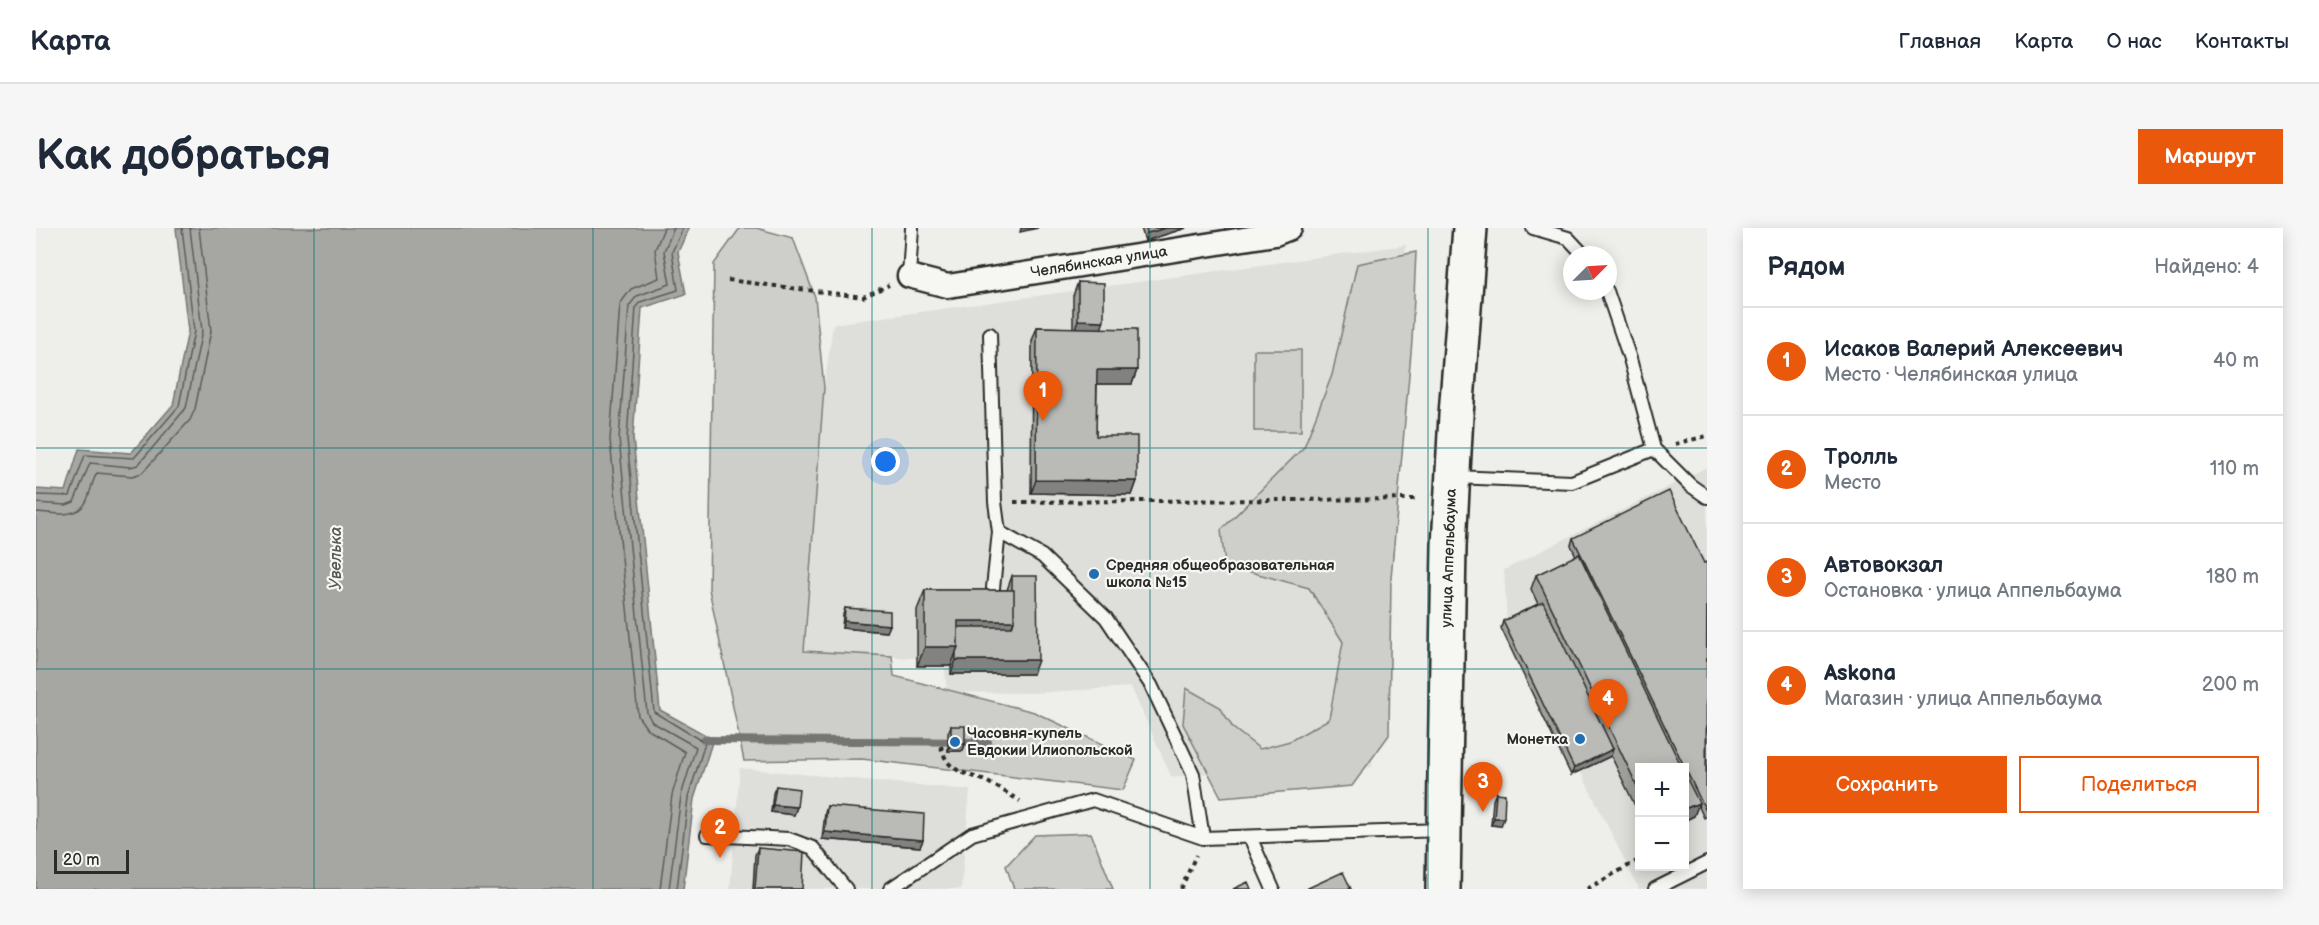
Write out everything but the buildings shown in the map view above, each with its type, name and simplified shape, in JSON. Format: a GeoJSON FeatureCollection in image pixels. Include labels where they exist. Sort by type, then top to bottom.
{"type":"FeatureCollection","features":[{"type":"Feature","properties":{"kind":"main road","name":"улица Аппельбаума"},"geometry":{"type":"LineString","coordinates":[[1443,889],[1449,546],[1470,228]]}},
{"type":"Feature","properties":{"kind":"street","name":"Челябинская улица"},"geometry":{"type":"LineString","coordinates":[[909,276],[948,286],[1275,234],[1290,228]]}},
{"type":"Feature","properties":{"kind":"lane"},"geometry":{"type":"LineString","coordinates":[[909,276],[912,228]]}},
{"type":"Feature","properties":{"kind":"lane"},"geometry":{"type":"LineString","coordinates":[[1533,228],[1568,238],[1576,246]]}},
{"type":"Feature","properties":{"kind":"lane"},"geometry":{"type":"LineString","coordinates":[[1610,300],[1630,359],[1653,449],[1690,485],[1707,497]]}},
{"type":"Feature","properties":{"kind":"lane"},"geometry":{"type":"LineString","coordinates":[[990,334],[995,502],[999,532],[993,588]]}},
{"type":"Feature","properties":{"kind":"lane"},"geometry":{"type":"LineString","coordinates":[[1453,477],[1572,482],[1653,449]]}},
{"type":"Feature","properties":{"kind":"lane"},"geometry":{"type":"LineString","coordinates":[[999,532],[1042,556],[1106,618],[1151,685],[1193,774],[1203,838]]}},
{"type":"Feature","properties":{"kind":"lane"},"geometry":{"type":"LineString","coordinates":[[891,889],[972,834],[1093,800],[1203,838],[1444,830]]}},
{"type":"Feature","properties":{"kind":"lane"},"geometry":{"type":"LineString","coordinates":[[707,835],[789,839],[813,848],[846,889]]}},
{"type":"Feature","properties":{"kind":"lane"},"geometry":{"type":"LineString","coordinates":[[1250,837],[1273,889]]}},
{"type":"Feature","properties":{"kind":"lane"},"geometry":{"type":"LineString","coordinates":[[1655,889],[1707,863]]}},
{"type":"Feature","properties":{"kind":"path"},"geometry":{"type":"LineString","coordinates":[[728,280],[863,297],[909,276]]}},
{"type":"Feature","properties":{"kind":"path"},"geometry":{"type":"LineString","coordinates":[[1653,449],[1707,436]]}},
{"type":"Feature","properties":{"kind":"path"},"geometry":{"type":"LineString","coordinates":[[995,502],[1416,498]]}},
{"type":"Feature","properties":{"kind":"path"},"geometry":{"type":"LineString","coordinates":[[941,746],[944,760],[960,773],[989,783],[1041,815]]}},
{"type":"Feature","properties":{"kind":"path"},"geometry":{"type":"LineString","coordinates":[[1180,889],[1203,838]]}},
{"type":"Feature","properties":{"kind":"path"},"geometry":{"type":"LineString","coordinates":[[1587,889],[1635,863]]}},
{"type":"Feature","properties":{"kind":"shaded area"},"geometry":{"type":"Polygon","coordinates":[[[740,228],[756,228],[793,238],[815,297],[824,388],[804,651],[892,656],[894,676],[1034,712],[1136,760],[1123,790],[862,759],[744,761],[709,589],[714,264],[740,228]]]}},
{"type":"Feature","properties":{"kind":"shaded area","name":"Средняя общеобразовательная школа №15"},"geometry":{"type":"Polygon","coordinates":[[[1406,245],[1381,497],[1372,767],[1193,774],[1172,778],[1131,687],[1032,693],[947,692],[944,660],[804,651],[824,388],[833,324],[1406,245]]]}},
{"type":"Feature","properties":{"kind":"shaded area"},"geometry":{"type":"Polygon","coordinates":[[[1416,252],[1412,341],[1391,578],[1389,735],[1352,786],[1221,797],[1183,724],[1186,688],[1220,707],[1233,728],[1260,749],[1290,741],[1329,719],[1343,642],[1309,588],[1225,565],[1221,530],[1304,447],[1332,375],[1357,264],[1416,252]]]}},
{"type":"Feature","properties":{"kind":"shaded area"},"geometry":{"type":"Polygon","coordinates":[[[1254,350],[1301,350],[1301,431],[1254,431],[1254,350]]]}},
{"type":"Feature","properties":{"kind":"shaded area"},"geometry":{"type":"Polygon","coordinates":[[[1707,467],[1707,889],[1639,889],[1507,624],[1504,570],[1707,467]]]}},
{"type":"Feature","properties":{"kind":"shaded area"},"geometry":{"type":"Polygon","coordinates":[[[740,768],[970,790],[961,889],[730,889],[740,768]]]}},
{"type":"Feature","properties":{"kind":"shaded area"},"geometry":{"type":"Polygon","coordinates":[[[1091,833],[1113,889],[1014,889],[1006,866],[1035,835],[1091,833]]]}},
{"type":"Feature","properties":{"kind":"water","name":"Увелька"},"geometry":{"type":"Polygon","coordinates":[[[176,228],[689,228],[678,252],[686,294],[642,308],[633,438],[660,710],[713,739],[694,799],[683,889],[36,889],[36,489],[66,491],[79,449],[131,453],[173,405],[188,331],[176,228]]]}},
{"type":"Feature","properties":{"kind":"waterway"},"geometry":{"type":"LineString","coordinates":[[705,740],[988,742]]}},
{"type":"Feature","properties":{"kind":"place","name":"Исаков Валерий Алексеевич"},"geometry":{"type":"Point","coordinates":[1043,421]}},
{"type":"Feature","properties":{"kind":"place","name":"Средняя общеобразовательная школа №15"},"geometry":{"type":"Point","coordinates":[1094,574]}},
{"type":"Feature","properties":{"kind":"place","name":"Askona"},"geometry":{"type":"Point","coordinates":[1608,729]}},
{"type":"Feature","properties":{"kind":"place","name":"Монетка"},"geometry":{"type":"Point","coordinates":[1580,739]}},
{"type":"Feature","properties":{"kind":"place","name":"Часовня-купель Евдокии Илиопольской"},"geometry":{"type":"Point","coordinates":[955,742]}},
{"type":"Feature","properties":{"kind":"place","name":"Автовокзал"},"geometry":{"type":"Point","coordinates":[1483,812]}},
{"type":"Feature","properties":{"kind":"place","name":"Тролль"},"geometry":{"type":"Point","coordinates":[720,858]}}]}
